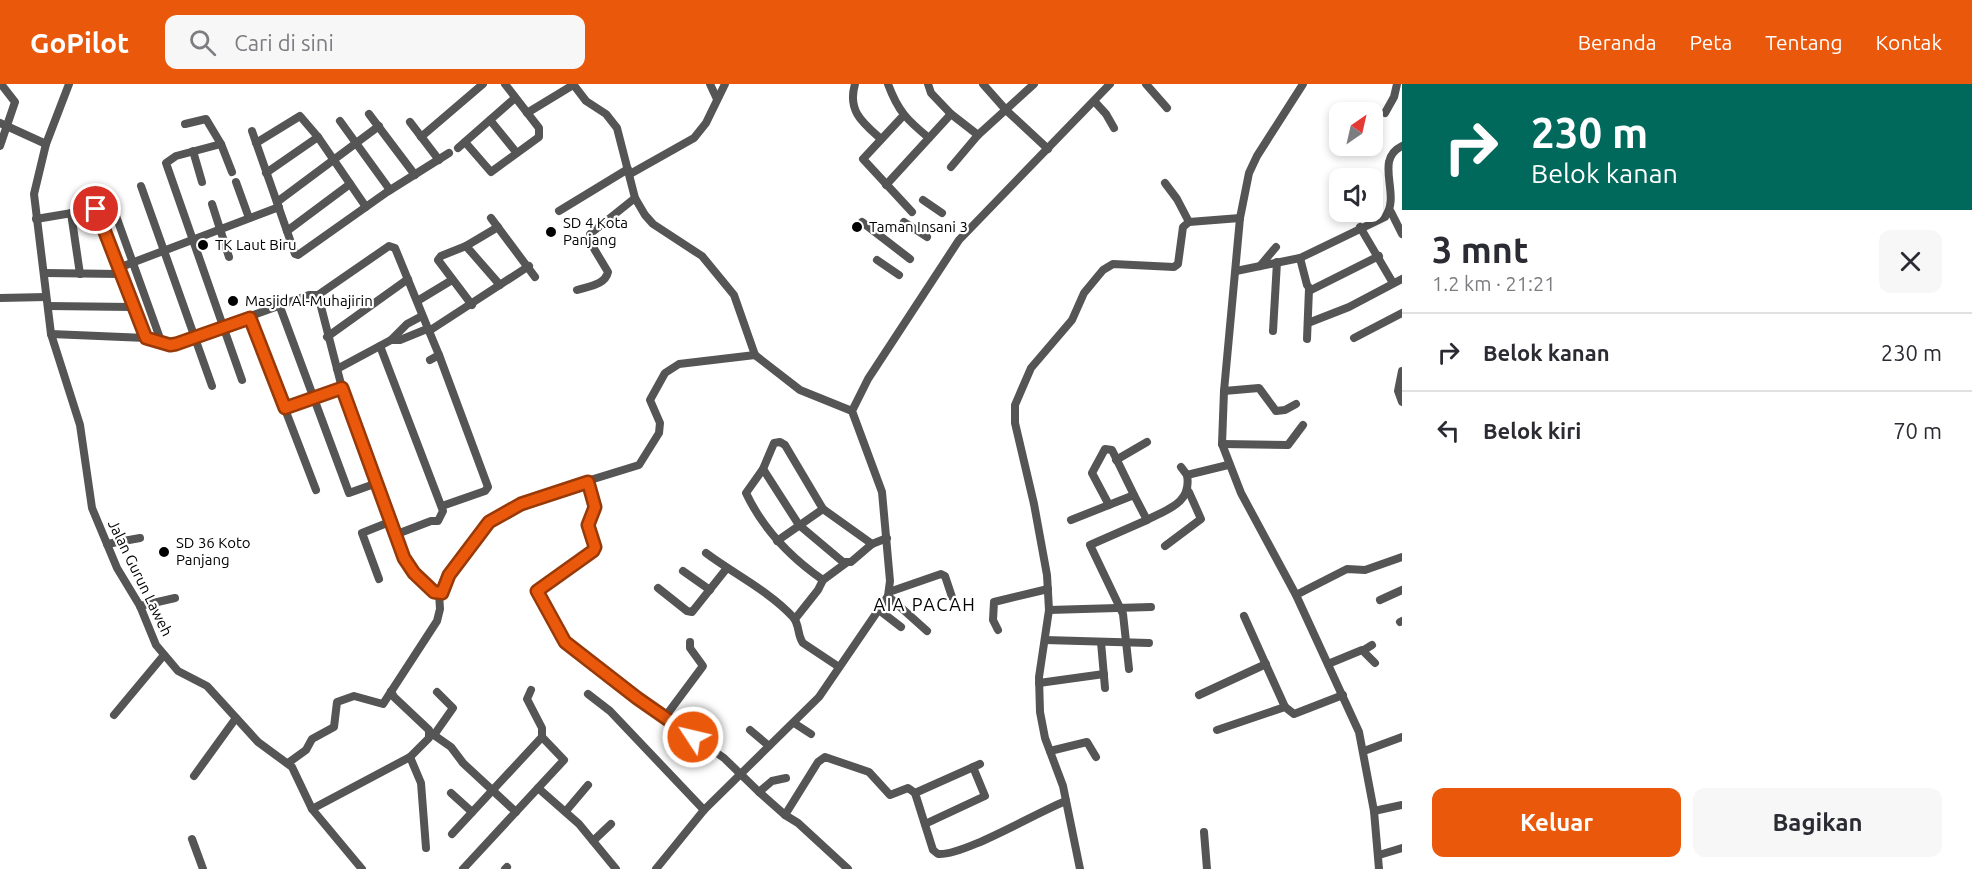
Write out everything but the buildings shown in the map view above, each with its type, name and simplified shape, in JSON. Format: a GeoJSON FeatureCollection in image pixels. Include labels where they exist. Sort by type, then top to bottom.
{"type":"FeatureCollection","features":[{"type":"Feature","properties":{"kind":"street"},"geometry":{"type":"LineString","coordinates":[[0,146],[4,125],[15,100],[1,84]]}},
{"type":"Feature","properties":{"kind":"street","name":"Jalan Gurun Laweh"},"geometry":{"type":"LineString","coordinates":[[69,84],[46,144],[35,182],[36,219],[45,273],[51,334],[80,425],[92,508],[106,544],[140,606],[156,645],[187,677],[213,691],[258,742],[288,763],[296,772],[312,809],[363,869]]}},
{"type":"Feature","properties":{"kind":"street"},"geometry":{"type":"LineString","coordinates":[[422,137],[483,84]]}},
{"type":"Feature","properties":{"kind":"street"},"geometry":{"type":"LineString","coordinates":[[465,142],[489,171],[540,135],[539,129],[505,84]]}},
{"type":"Feature","properties":{"kind":"street"},"geometry":{"type":"LineString","coordinates":[[526,113],[573,84],[586,101],[612,121],[620,137],[636,198],[653,224],[702,256],[734,295],[755,355],[800,390],[852,411]]}},
{"type":"Feature","properties":{"kind":"street"},"geometry":{"type":"LineString","coordinates":[[710,84],[717,99]]}},
{"type":"Feature","properties":{"kind":"street"},"geometry":{"type":"LineString","coordinates":[[559,211],[629,171],[694,138],[725,84]]}},
{"type":"Feature","properties":{"kind":"street"},"geometry":{"type":"LineString","coordinates":[[855,84],[852,100],[856,116],[881,139]]}},
{"type":"Feature","properties":{"kind":"street"},"geometry":{"type":"LineString","coordinates":[[888,84],[903,116],[929,138]]}},
{"type":"Feature","properties":{"kind":"street"},"geometry":{"type":"LineString","coordinates":[[928,84],[931,93],[951,114],[978,135]]}},
{"type":"Feature","properties":{"kind":"street"},"geometry":{"type":"LineString","coordinates":[[983,84],[1006,111],[1048,149]]}},
{"type":"Feature","properties":{"kind":"street"},"geometry":{"type":"LineString","coordinates":[[951,168],[978,135],[1034,84]]}},
{"type":"Feature","properties":{"kind":"street"},"geometry":{"type":"LineString","coordinates":[[656,869],[704,810],[819,697],[879,610],[888,594],[887,538],[882,492],[852,411],[868,379],[950,252],[1110,84]]}},
{"type":"Feature","properties":{"kind":"street"},"geometry":{"type":"LineString","coordinates":[[1146,84],[1167,108]]}},
{"type":"Feature","properties":{"kind":"street"},"geometry":{"type":"LineString","coordinates":[[1303,84],[1257,156],[1249,173],[1240,219],[1224,391],[1222,444],[1228,465],[1296,595],[1359,732],[1374,811],[1379,869]]}},
{"type":"Feature","properties":{"kind":"street"},"geometry":{"type":"LineString","coordinates":[[1385,113],[1394,97],[1397,84],[1402,88]]}},
{"type":"Feature","properties":{"kind":"street"},"geometry":{"type":"LineString","coordinates":[[458,148],[515,98]]}},
{"type":"Feature","properties":{"kind":"street"},"geometry":{"type":"LineString","coordinates":[[1095,102],[1106,114],[1113,128]]}},
{"type":"Feature","properties":{"kind":"street"},"geometry":{"type":"LineString","coordinates":[[369,114],[415,175]]}},
{"type":"Feature","properties":{"kind":"street"},"geometry":{"type":"LineString","coordinates":[[886,185],[951,114]]}},
{"type":"Feature","properties":{"kind":"street"},"geometry":{"type":"LineString","coordinates":[[256,143],[298,116],[306,120],[366,207]]}},
{"type":"Feature","properties":{"kind":"street"},"geometry":{"type":"LineString","coordinates":[[903,116],[863,159],[912,212]]}},
{"type":"Feature","properties":{"kind":"street"},"geometry":{"type":"LineString","coordinates":[[185,124],[206,119],[221,144],[232,172]]}},
{"type":"Feature","properties":{"kind":"street"},"geometry":{"type":"LineString","coordinates":[[340,120],[390,190]]}},
{"type":"Feature","properties":{"kind":"street"},"geometry":{"type":"LineString","coordinates":[[490,120],[516,152]]}},
{"type":"Feature","properties":{"kind":"street"},"geometry":{"type":"LineString","coordinates":[[410,122],[439,160]]}},
{"type":"Feature","properties":{"kind":"street"},"geometry":{"type":"LineString","coordinates":[[4,125],[46,144]]}},
{"type":"Feature","properties":{"kind":"street"},"geometry":{"type":"LineString","coordinates":[[119,274],[121,267],[134,261],[278,205],[333,159],[379,126]]}},
{"type":"Feature","properties":{"kind":"street"},"geometry":{"type":"LineString","coordinates":[[252,131],[295,254],[298,255],[390,190],[449,153]]}},
{"type":"Feature","properties":{"kind":"street"},"geometry":{"type":"LineString","coordinates":[[266,173],[318,136]]}},
{"type":"Feature","properties":{"kind":"street"},"geometry":{"type":"LineString","coordinates":[[221,144],[169,159],[166,164],[243,380]]}},
{"type":"Feature","properties":{"kind":"street"},"geometry":{"type":"LineString","coordinates":[[1402,146],[1395,150],[1391,159],[1396,190],[1391,212],[1402,234]]}},
{"type":"Feature","properties":{"kind":"street"},"geometry":{"type":"LineString","coordinates":[[193,151],[202,182]]}},
{"type":"Feature","properties":{"kind":"street"},"geometry":{"type":"LineString","coordinates":[[236,182],[249,218]]}},
{"type":"Feature","properties":{"kind":"street"},"geometry":{"type":"LineString","coordinates":[[1165,183],[1177,199],[1189,222]]}},
{"type":"Feature","properties":{"kind":"street"},"geometry":{"type":"LineString","coordinates":[[287,231],[350,184]]}},
{"type":"Feature","properties":{"kind":"street"},"geometry":{"type":"LineString","coordinates":[[141,186],[212,386]]}},
{"type":"Feature","properties":{"kind":"street"},"geometry":{"type":"LineString","coordinates":[[577,290],[603,282],[608,276],[608,272],[590,242],[590,234],[636,198]]}},
{"type":"Feature","properties":{"kind":"street"},"geometry":{"type":"LineString","coordinates":[[923,200],[942,213]]}},
{"type":"Feature","properties":{"kind":"street"},"geometry":{"type":"LineString","coordinates":[[111,202],[161,340]]}},
{"type":"Feature","properties":{"kind":"street"},"geometry":{"type":"LineString","coordinates":[[212,204],[229,257]]}},
{"type":"Feature","properties":{"kind":"street"},"geometry":{"type":"LineString","coordinates":[[36,219],[96,209],[119,274],[146,338]]}},
{"type":"Feature","properties":{"kind":"street"},"geometry":{"type":"LineString","coordinates":[[1236,271],[1300,258],[1391,212]]}},
{"type":"Feature","properties":{"kind":"street"},"geometry":{"type":"LineString","coordinates":[[70,213],[80,274]]}},
{"type":"Feature","properties":{"kind":"street"},"geometry":{"type":"LineString","coordinates":[[491,218],[535,277]]}},
{"type":"Feature","properties":{"kind":"street"},"geometry":{"type":"LineString","coordinates":[[1080,869],[1066,801],[1040,712],[1039,683],[1049,610],[1048,589],[1034,504],[1015,423],[1015,405],[1031,368],[1072,320],[1092,280],[1113,264],[1174,267],[1178,264],[1184,227],[1189,222],[1240,219]]}},
{"type":"Feature","properties":{"kind":"street"},"geometry":{"type":"LineString","coordinates":[[862,222],[910,259]]}},
{"type":"Feature","properties":{"kind":"street"},"geometry":{"type":"LineString","coordinates":[[904,222],[927,237]]}},
{"type":"Feature","properties":{"kind":"street"},"geometry":{"type":"LineString","coordinates":[[1360,226],[1393,283]]}},
{"type":"Feature","properties":{"kind":"street"},"geometry":{"type":"LineString","coordinates":[[471,305],[438,263],[439,257],[466,246],[498,227]]}},
{"type":"Feature","properties":{"kind":"street"},"geometry":{"type":"LineString","coordinates":[[51,334],[146,338],[161,340],[170,345],[309,295],[318,295],[389,246],[395,248],[418,300],[422,316],[439,355],[488,487],[481,492],[442,506]]}},
{"type":"Feature","properties":{"kind":"street"},"geometry":{"type":"LineString","coordinates":[[466,246],[500,285]]}},
{"type":"Feature","properties":{"kind":"street"},"geometry":{"type":"LineString","coordinates":[[1260,266],[1276,247]]}},
{"type":"Feature","properties":{"kind":"street"},"geometry":{"type":"LineString","coordinates":[[1309,289],[1313,290],[1378,256]]}},
{"type":"Feature","properties":{"kind":"street"},"geometry":{"type":"LineString","coordinates":[[1300,258],[1309,289],[1307,339]]}},
{"type":"Feature","properties":{"kind":"street"},"geometry":{"type":"LineString","coordinates":[[877,260],[899,275]]}},
{"type":"Feature","properties":{"kind":"street"},"geometry":{"type":"LineString","coordinates":[[1273,331],[1277,262]]}},
{"type":"Feature","properties":{"kind":"street"},"geometry":{"type":"LineString","coordinates":[[391,340],[400,340],[428,330],[471,305],[529,266]]}},
{"type":"Feature","properties":{"kind":"street"},"geometry":{"type":"LineString","coordinates":[[45,273],[119,274]]}},
{"type":"Feature","properties":{"kind":"street"},"geometry":{"type":"LineString","coordinates":[[327,337],[408,279]]}},
{"type":"Feature","properties":{"kind":"street"},"geometry":{"type":"LineString","coordinates":[[1308,323],[1349,307],[1402,279]]}},
{"type":"Feature","properties":{"kind":"street"},"geometry":{"type":"LineString","coordinates":[[418,300],[452,280]]}},
{"type":"Feature","properties":{"kind":"street"},"geometry":{"type":"LineString","coordinates":[[318,295],[342,388],[408,565],[426,586],[439,593]]}},
{"type":"Feature","properties":{"kind":"street"},"geometry":{"type":"LineString","coordinates":[[0,298],[46,297]]}},
{"type":"Feature","properties":{"kind":"street"},"geometry":{"type":"LineString","coordinates":[[48,306],[132,307]]}},
{"type":"Feature","properties":{"kind":"street"},"geometry":{"type":"LineString","coordinates":[[280,307],[349,493],[377,483]]}},
{"type":"Feature","properties":{"kind":"street"},"geometry":{"type":"LineString","coordinates":[[1354,338],[1402,313]]}},
{"type":"Feature","properties":{"kind":"street"},"geometry":{"type":"LineString","coordinates":[[337,369],[391,340],[407,324],[422,316]]}},
{"type":"Feature","properties":{"kind":"street"},"geometry":{"type":"LineString","coordinates":[[250,318],[316,490]]}},
{"type":"Feature","properties":{"kind":"street"},"geometry":{"type":"LineString","coordinates":[[381,346],[442,506],[443,515],[438,521],[431,521],[397,534]]}},
{"type":"Feature","properties":{"kind":"street"},"geometry":{"type":"LineString","coordinates":[[430,360],[439,355]]}},
{"type":"Feature","properties":{"kind":"street"},"geometry":{"type":"LineString","coordinates":[[439,593],[442,593],[449,575],[489,522],[521,504],[639,465],[659,433],[660,423],[650,400],[665,373],[679,364],[755,355]]}},
{"type":"Feature","properties":{"kind":"street"},"geometry":{"type":"LineString","coordinates":[[1402,371],[1398,391],[1402,402]]}},
{"type":"Feature","properties":{"kind":"street"},"geometry":{"type":"LineString","coordinates":[[285,408],[342,388]]}},
{"type":"Feature","properties":{"kind":"street"},"geometry":{"type":"LineString","coordinates":[[1224,391],[1259,388],[1276,411],[1285,410],[1296,404]]}},
{"type":"Feature","properties":{"kind":"street"},"geometry":{"type":"LineString","coordinates":[[1222,444],[1288,445],[1304,425]]}},
{"type":"Feature","properties":{"kind":"street"},"geometry":{"type":"LineString","coordinates":[[1116,460],[1147,442]]}},
{"type":"Feature","properties":{"kind":"street"},"geometry":{"type":"LineString","coordinates":[[823,580],[801,566],[777,541],[746,493],[763,469],[774,443],[785,445],[823,509],[872,544]]}},
{"type":"Feature","properties":{"kind":"street"},"geometry":{"type":"LineString","coordinates":[[1109,505],[1092,473],[1105,449],[1112,450],[1147,520]]}},
{"type":"Feature","properties":{"kind":"street"},"geometry":{"type":"LineString","coordinates":[[1187,475],[1228,465]]}},
{"type":"Feature","properties":{"kind":"street"},"geometry":{"type":"LineString","coordinates":[[1165,546],[1201,519],[1189,492],[1187,475],[1181,467]]}},
{"type":"Feature","properties":{"kind":"street"},"geometry":{"type":"LineString","coordinates":[[763,469],[799,525],[846,563]]}},
{"type":"Feature","properties":{"kind":"street"},"geometry":{"type":"LineString","coordinates":[[588,482],[595,507],[588,525],[595,547],[593,551],[537,591],[565,642],[724,758],[759,792],[785,815],[798,823],[848,869]]}},
{"type":"Feature","properties":{"kind":"street"},"geometry":{"type":"LineString","coordinates":[[1129,669],[1120,608],[1090,545],[1147,520],[1173,506],[1189,492]]}},
{"type":"Feature","properties":{"kind":"street"},"geometry":{"type":"LineString","coordinates":[[1071,520],[1134,495]]}},
{"type":"Feature","properties":{"kind":"street"},"geometry":{"type":"LineString","coordinates":[[777,541],[823,509]]}},
{"type":"Feature","properties":{"kind":"street"},"geometry":{"type":"LineString","coordinates":[[379,579],[363,532],[392,521]]}},
{"type":"Feature","properties":{"kind":"street"},"geometry":{"type":"LineString","coordinates":[[106,544],[140,538]]}},
{"type":"Feature","properties":{"kind":"street"},"geometry":{"type":"LineString","coordinates":[[795,619],[819,590],[823,580],[872,544],[887,538]]}},
{"type":"Feature","properties":{"kind":"street"},"geometry":{"type":"LineString","coordinates":[[706,553],[760,590],[795,619],[803,643],[839,667]]}},
{"type":"Feature","properties":{"kind":"street"},"geometry":{"type":"LineString","coordinates":[[1296,595],[1347,569],[1365,570],[1402,557]]}},
{"type":"Feature","properties":{"kind":"street"},"geometry":{"type":"LineString","coordinates":[[658,588],[689,612],[727,568]]}},
{"type":"Feature","properties":{"kind":"street"},"geometry":{"type":"LineString","coordinates":[[683,572],[710,590]]}},
{"type":"Feature","properties":{"kind":"street"},"geometry":{"type":"LineString","coordinates":[[888,594],[941,574],[945,576],[952,597]]}},
{"type":"Feature","properties":{"kind":"street"},"geometry":{"type":"LineString","coordinates":[[998,630],[993,620],[994,602],[1048,589]]}},
{"type":"Feature","properties":{"kind":"street"},"geometry":{"type":"LineString","coordinates":[[1380,600],[1402,590]]}},
{"type":"Feature","properties":{"kind":"street"},"geometry":{"type":"LineString","coordinates":[[288,763],[306,750],[312,739],[334,727],[337,702],[354,696],[381,705],[437,621],[440,609],[439,593]]}},
{"type":"Feature","properties":{"kind":"street"},"geometry":{"type":"LineString","coordinates":[[888,594],[927,631]]}},
{"type":"Feature","properties":{"kind":"street"},"geometry":{"type":"LineString","coordinates":[[140,606],[175,598]]}},
{"type":"Feature","properties":{"kind":"street"},"geometry":{"type":"LineString","coordinates":[[1049,610],[1151,607]]}},
{"type":"Feature","properties":{"kind":"street"},"geometry":{"type":"LineString","coordinates":[[879,610],[901,627]]}},
{"type":"Feature","properties":{"kind":"street"},"geometry":{"type":"LineString","coordinates":[[1244,616],[1285,707],[1294,714],[1343,695]]}},
{"type":"Feature","properties":{"kind":"street"},"geometry":{"type":"LineString","coordinates":[[1045,640],[1149,643]]}},
{"type":"Feature","properties":{"kind":"street"},"geometry":{"type":"LineString","coordinates":[[665,717],[703,666],[690,648],[690,642]]}},
{"type":"Feature","properties":{"kind":"street"},"geometry":{"type":"LineString","coordinates":[[1101,642],[1105,688]]}},
{"type":"Feature","properties":{"kind":"street"},"geometry":{"type":"LineString","coordinates":[[1328,664],[1372,645]]}},
{"type":"Feature","properties":{"kind":"street"},"geometry":{"type":"LineString","coordinates":[[1364,650],[1375,663]]}},
{"type":"Feature","properties":{"kind":"street"},"geometry":{"type":"LineString","coordinates":[[114,715],[165,655]]}},
{"type":"Feature","properties":{"kind":"street"},"geometry":{"type":"LineString","coordinates":[[1199,694],[1266,664]]}},
{"type":"Feature","properties":{"kind":"street"},"geometry":{"type":"LineString","coordinates":[[1039,683],[1104,674]]}},
{"type":"Feature","properties":{"kind":"street"},"geometry":{"type":"LineString","coordinates":[[463,869],[564,760],[542,737],[542,728],[527,699],[531,690]]}},
{"type":"Feature","properties":{"kind":"street"},"geometry":{"type":"LineString","coordinates":[[391,691],[394,697],[432,734],[451,747],[463,763],[516,812]]}},
{"type":"Feature","properties":{"kind":"street"},"geometry":{"type":"LineString","coordinates":[[312,809],[410,757],[453,708],[437,692]]}},
{"type":"Feature","properties":{"kind":"street"},"geometry":{"type":"LineString","coordinates":[[588,694],[610,711],[704,810]]}},
{"type":"Feature","properties":{"kind":"street"},"geometry":{"type":"LineString","coordinates":[[1217,730],[1285,707]]}},
{"type":"Feature","properties":{"kind":"street"},"geometry":{"type":"LineString","coordinates":[[194,776],[236,718]]}},
{"type":"Feature","properties":{"kind":"street"},"geometry":{"type":"LineString","coordinates":[[794,723],[811,734]]}},
{"type":"Feature","properties":{"kind":"street"},"geometry":{"type":"LineString","coordinates":[[750,730],[769,747]]}},
{"type":"Feature","properties":{"kind":"street"},"geometry":{"type":"LineString","coordinates":[[452,834],[542,737]]}},
{"type":"Feature","properties":{"kind":"street"},"geometry":{"type":"LineString","coordinates":[[1364,751],[1402,737]]}},
{"type":"Feature","properties":{"kind":"street"},"geometry":{"type":"LineString","coordinates":[[1050,751],[1088,742],[1096,757]]}},
{"type":"Feature","properties":{"kind":"street"},"geometry":{"type":"LineString","coordinates":[[410,757],[421,783],[426,848]]}},
{"type":"Feature","properties":{"kind":"street"},"geometry":{"type":"LineString","coordinates":[[785,815],[818,762],[825,757],[869,772],[890,795],[908,788],[915,793],[935,853],[943,855],[985,839],[1038,812],[1066,801]]}},
{"type":"Feature","properties":{"kind":"street"},"geometry":{"type":"LineString","coordinates":[[915,793],[976,765],[985,796],[925,824]]}},
{"type":"Feature","properties":{"kind":"street"},"geometry":{"type":"LineString","coordinates":[[759,792],[772,781],[786,778]]}},
{"type":"Feature","properties":{"kind":"street"},"geometry":{"type":"LineString","coordinates":[[566,811],[588,785]]}},
{"type":"Feature","properties":{"kind":"street"},"geometry":{"type":"LineString","coordinates":[[538,788],[566,811],[616,869]]}},
{"type":"Feature","properties":{"kind":"street"},"geometry":{"type":"LineString","coordinates":[[452,794],[472,812]]}},
{"type":"Feature","properties":{"kind":"street"},"geometry":{"type":"LineString","coordinates":[[1374,811],[1402,805]]}},
{"type":"Feature","properties":{"kind":"street"},"geometry":{"type":"LineString","coordinates":[[593,841],[611,825]]}},
{"type":"Feature","properties":{"kind":"street"},"geometry":{"type":"LineString","coordinates":[[1204,832],[1207,869]]}},
{"type":"Feature","properties":{"kind":"street"},"geometry":{"type":"LineString","coordinates":[[192,839],[203,869]]}},
{"type":"Feature","properties":{"kind":"street"},"geometry":{"type":"LineString","coordinates":[[1379,855],[1402,848]]}},
{"type":"Feature","properties":{"kind":"place","name":"Taman Insani 3"},"geometry":{"type":"Point","coordinates":[857,227]}},
{"type":"Feature","properties":{"kind":"place","name":"SD 4 Kota Panjang"},"geometry":{"type":"Point","coordinates":[551,232]}},
{"type":"Feature","properties":{"kind":"place","name":"TK Laut Biru"},"geometry":{"type":"Point","coordinates":[203,245]}},
{"type":"Feature","properties":{"kind":"place","name":"Masjid Al-Muhajirin"},"geometry":{"type":"Point","coordinates":[233,301]}},
{"type":"Feature","properties":{"kind":"place","name":"SD 36 Koto Panjang"},"geometry":{"type":"Point","coordinates":[164,552]}},
{"type":"Feature","properties":{"kind":"district","name":"AIA PACAH"},"geometry":{"type":"Point","coordinates":[925,605]}},
{"type":"Feature","properties":{"kind":"route"},"geometry":{"type":"LineString","coordinates":[[96,209],[132,307],[146,338],[161,340],[170,345],[176,344],[250,318],[285,408],[342,388],[404,558],[414,573],[434,592],[442,593],[449,575],[489,522],[521,504],[588,482],[595,507],[588,525],[595,547],[590,555],[538,588],[537,591],[557,631],[570,647],[693,737]]}}]}
